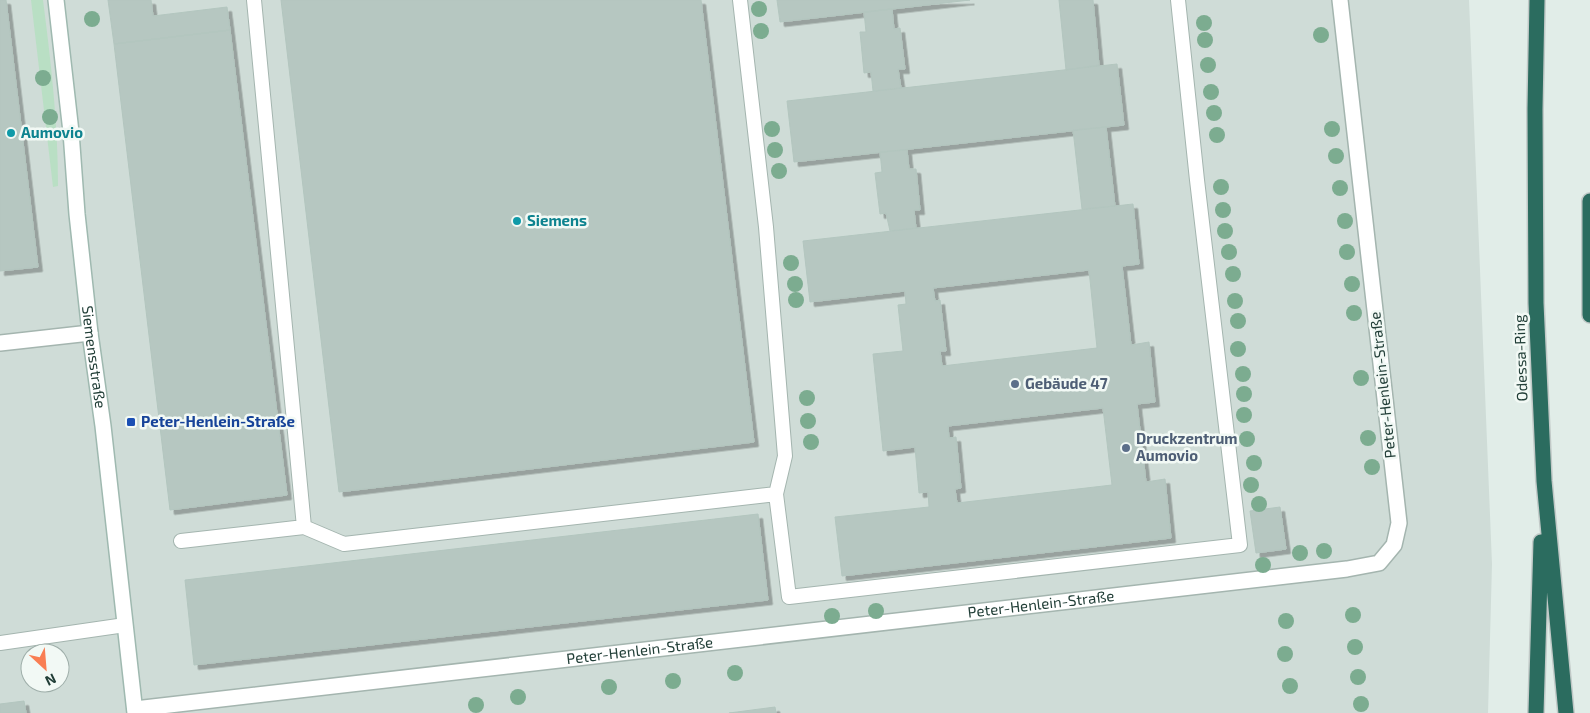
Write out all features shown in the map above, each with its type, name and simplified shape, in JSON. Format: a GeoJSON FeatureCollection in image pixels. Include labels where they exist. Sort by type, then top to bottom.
{"type":"FeatureCollection","features":[{"type":"Feature","properties":{"kind":"highway","name":"Odessa-Ring"},"geometry":{"type":"LineString","coordinates":[[1537,0],[1535,109],[1536,303],[1544,481],[1566,713]]}},
{"type":"Feature","properties":{"kind":"highway"},"geometry":{"type":"LineString","coordinates":[[1590,201],[1590,315]]}},
{"type":"Feature","properties":{"kind":"highway"},"geometry":{"type":"LineString","coordinates":[[1536,713],[1544,481]]}},
{"type":"Feature","properties":{"kind":"street","name":"Siemensstraße"},"geometry":{"type":"LineString","coordinates":[[56,0],[71,132],[77,214],[90,333],[104,434],[135,711]]}},
{"type":"Feature","properties":{"kind":"street","name":"Peter-Henlein-Straße"},"geometry":{"type":"LineString","coordinates":[[135,711],[1328,571],[1379,563],[1394,545],[1398,524],[1340,0]]}},
{"type":"Feature","properties":{"kind":"street"},"geometry":{"type":"LineString","coordinates":[[0,343],[90,333]]}},
{"type":"Feature","properties":{"kind":"lane"},"geometry":{"type":"LineString","coordinates":[[254,0],[304,527]]}},
{"type":"Feature","properties":{"kind":"lane"},"geometry":{"type":"LineString","coordinates":[[740,0],[766,227],[785,456],[776,494],[789,597],[1240,545],[1178,0]]}},
{"type":"Feature","properties":{"kind":"lane"},"geometry":{"type":"LineString","coordinates":[[180,541],[304,527],[344,544],[776,494]]}},
{"type":"Feature","properties":{"kind":"lane"},"geometry":{"type":"LineString","coordinates":[[0,643],[125,625]]}},
{"type":"Feature","properties":{"kind":"shaded area"},"geometry":{"type":"Polygon","coordinates":[[[0,0],[1469,0],[1492,564],[1488,713],[0,713],[0,0]]]}},
{"type":"Feature","properties":{"kind":"green space"},"geometry":{"type":"Polygon","coordinates":[[[31,0],[43,0],[49,46],[58,163],[58,186],[53,187],[31,0]]]}},
{"type":"Feature","properties":{"kind":"building","name":"Aumovio"},"geometry":{"type":"Polygon","coordinates":[[[0,0],[6,0],[38,267],[0,271],[0,0]]]}},
{"type":"Feature","properties":{"kind":"building"},"geometry":{"type":"Polygon","coordinates":[[[108,0],[151,0],[153,16],[227,7],[230,30],[114,44],[108,0]]]}},
{"type":"Feature","properties":{"kind":"building","name":"Siemens"},"geometry":{"type":"Polygon","coordinates":[[[281,0],[701,0],[754,442],[339,492],[281,0]]]}},
{"type":"Feature","properties":{"kind":"building"},"geometry":{"type":"Polygon","coordinates":[[[777,0],[970,0],[780,22],[777,0]]]}},
{"type":"Feature","properties":{"kind":"building"},"geometry":{"type":"Polygon","coordinates":[[[1059,0],[1093,0],[1099,65],[1066,70],[1059,0]]]}},
{"type":"Feature","properties":{"kind":"building"},"geometry":{"type":"Polygon","coordinates":[[[892,9],[894,29],[900,28],[905,69],[898,69],[901,88],[873,91],[871,72],[864,73],[860,32],[866,32],[864,12],[892,9]]]}},
{"type":"Feature","properties":{"kind":"building"},"geometry":{"type":"Polygon","coordinates":[[[230,30],[287,495],[170,510],[114,44],[230,30]]]}},
{"type":"Feature","properties":{"kind":"building"},"geometry":{"type":"Polygon","coordinates":[[[1117,64],[1124,125],[794,162],[787,101],[1117,64]]]}},
{"type":"Feature","properties":{"kind":"building"},"geometry":{"type":"Polygon","coordinates":[[[1106,127],[1115,206],[1082,209],[1073,130],[1106,127]]]}},
{"type":"Feature","properties":{"kind":"building"},"geometry":{"type":"Polygon","coordinates":[[[907,150],[909,169],[916,169],[920,210],[914,210],[916,228],[890,231],[886,213],[880,214],[875,173],[882,172],[880,152],[907,150]]]}},
{"type":"Feature","properties":{"kind":"building","name":"Gebäude 47"},"geometry":{"type":"Polygon","coordinates":[[[1133,204],[1139,264],[1122,266],[1131,345],[1149,342],[1155,402],[1137,404],[1146,482],[1165,479],[1171,538],[842,576],[835,517],[929,507],[928,492],[919,493],[915,447],[883,451],[873,354],[903,351],[898,305],[906,304],[905,291],[810,302],[803,241],[1133,204]],[[1089,270],[933,288],[935,301],[940,300],[946,351],[940,351],[942,366],[1097,348],[1089,270]],[[1103,408],[948,426],[949,438],[956,437],[961,488],[955,489],[957,503],[1112,485],[1103,408]]]}},
{"type":"Feature","properties":{"kind":"building"},"geometry":{"type":"Polygon","coordinates":[[[1280,507],[1286,549],[1256,553],[1250,511],[1280,507]]]}},
{"type":"Feature","properties":{"kind":"building"},"geometry":{"type":"Polygon","coordinates":[[[758,514],[768,600],[194,665],[185,580],[758,514]]]}},
{"type":"Feature","properties":{"kind":"building"},"geometry":{"type":"Polygon","coordinates":[[[24,701],[26,713],[0,713],[0,704],[24,701]]]}},
{"type":"Feature","properties":{"kind":"building"},"geometry":{"type":"Polygon","coordinates":[[[775,707],[776,713],[729,713],[775,707]]]}},
{"type":"Feature","properties":{"kind":"place","name":"Aumovio"},"geometry":{"type":"Point","coordinates":[11,133]}},
{"type":"Feature","properties":{"kind":"place","name":"Siemens"},"geometry":{"type":"Point","coordinates":[517,221]}},
{"type":"Feature","properties":{"kind":"place","name":"Gebäude 47"},"geometry":{"type":"Point","coordinates":[1015,384]}},
{"type":"Feature","properties":{"kind":"place","name":"Peter-Henlein-Straße"},"geometry":{"type":"Point","coordinates":[131,422]}},
{"type":"Feature","properties":{"kind":"place","name":"Druckzentrum Aumovio"},"geometry":{"type":"Point","coordinates":[1126,448]}}]}
